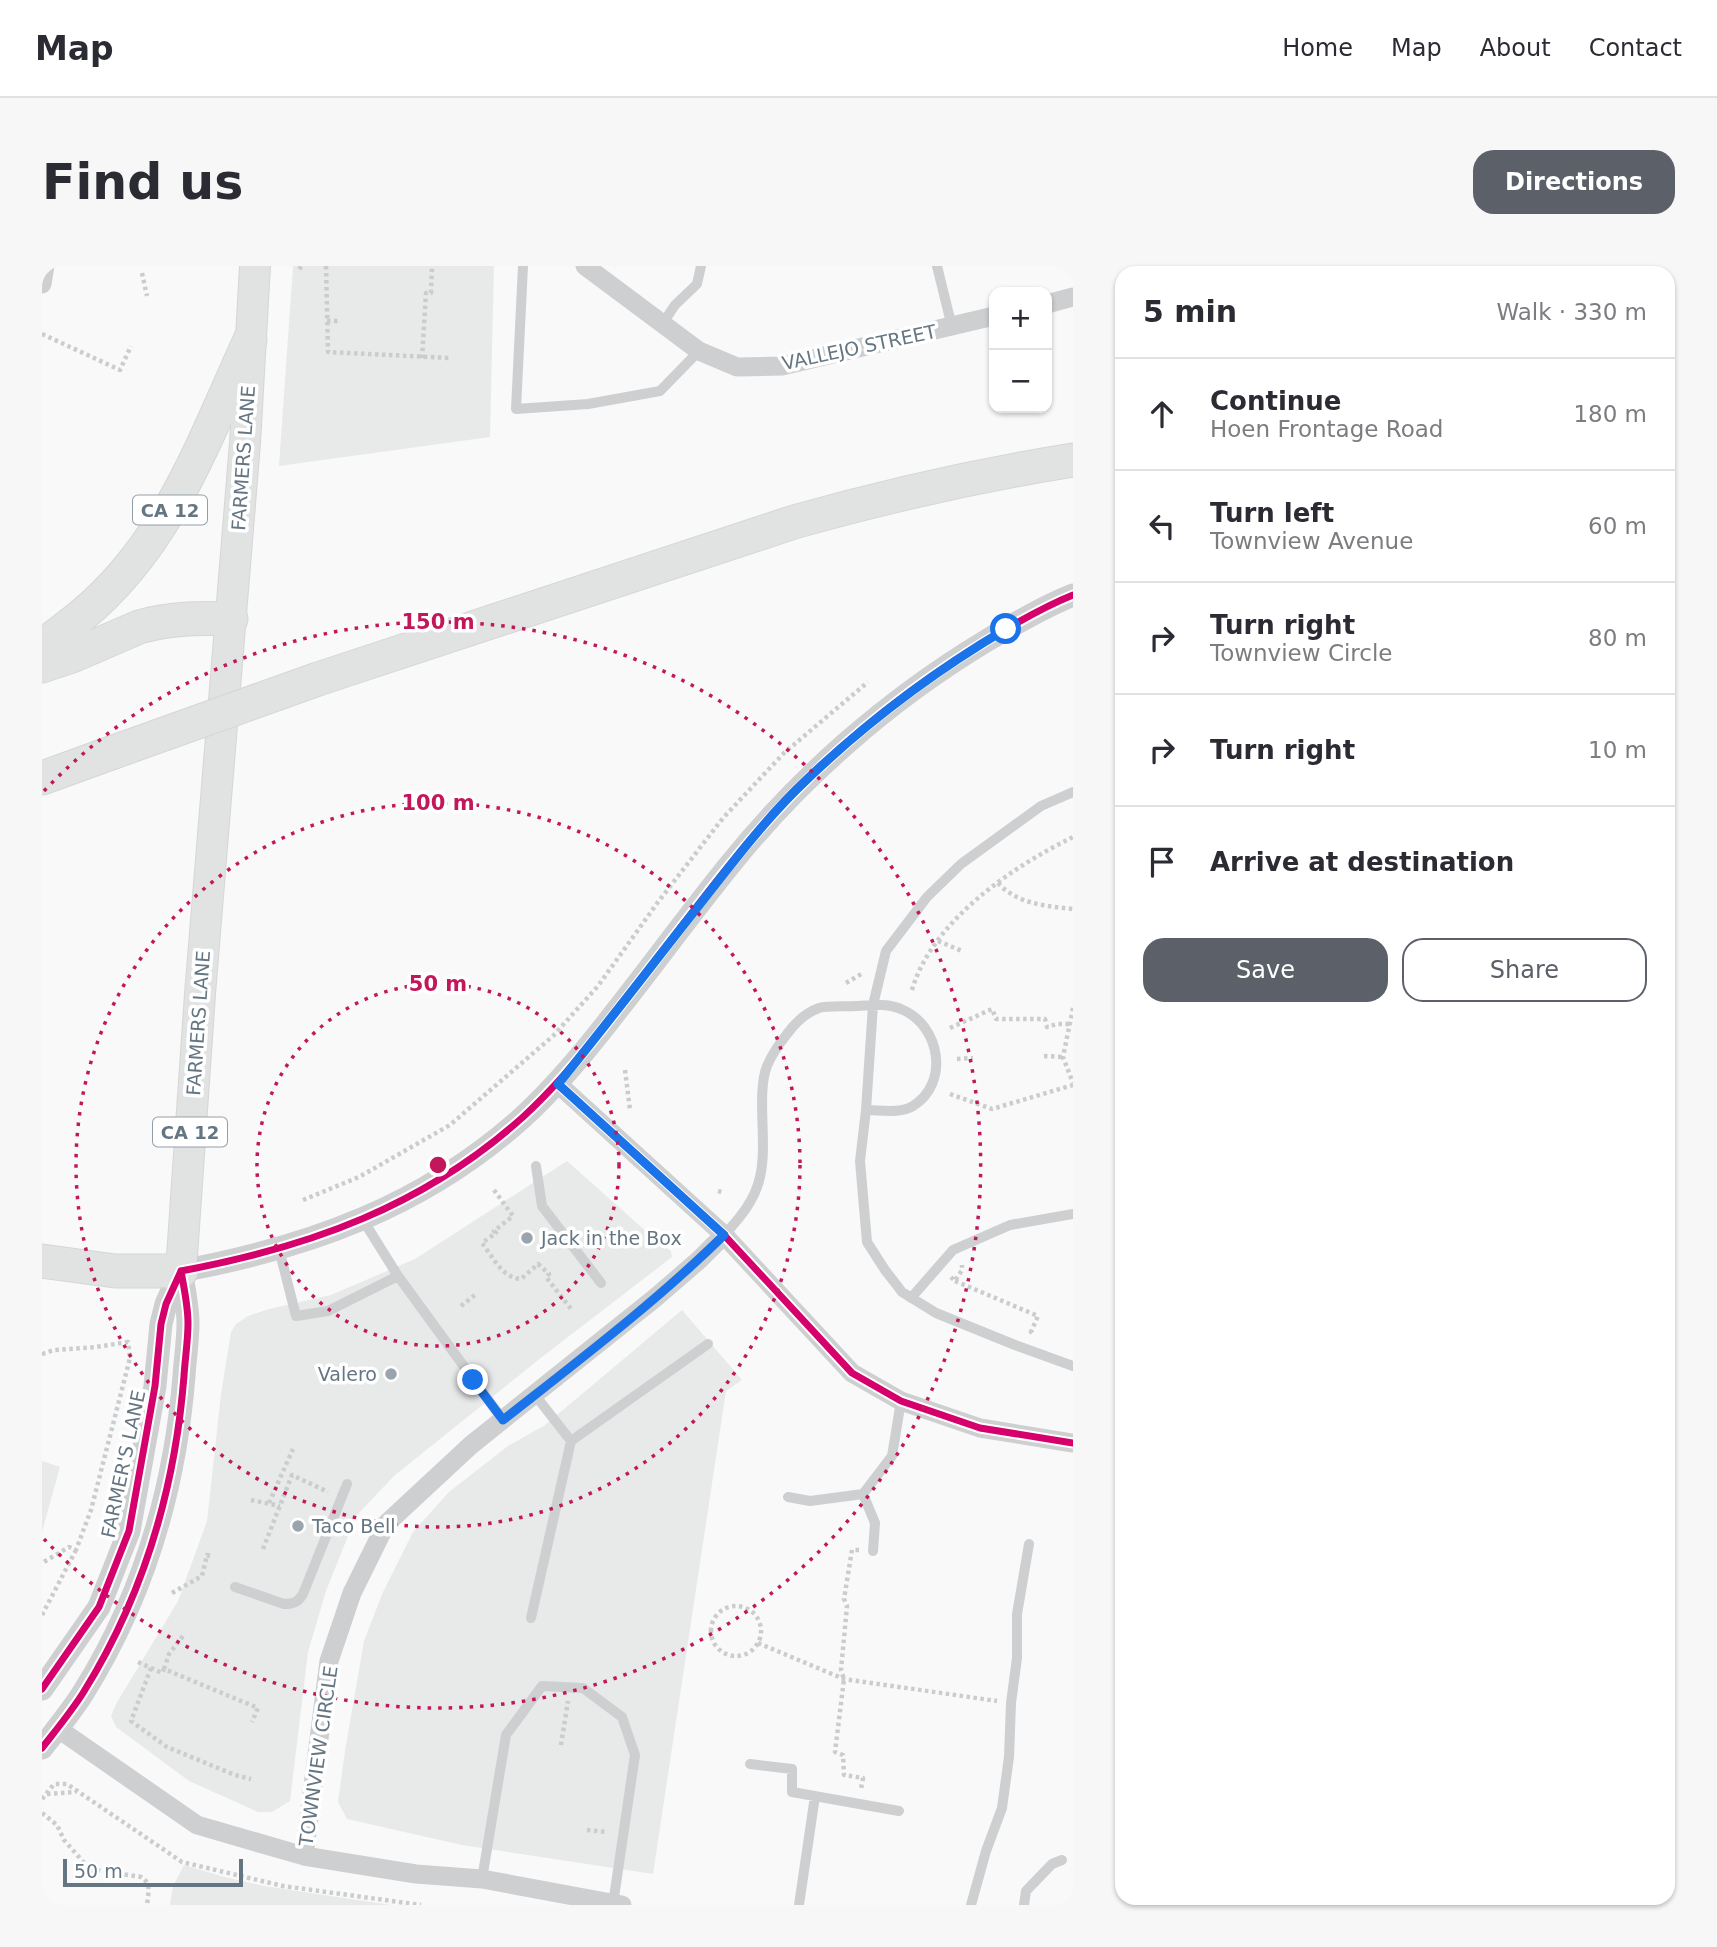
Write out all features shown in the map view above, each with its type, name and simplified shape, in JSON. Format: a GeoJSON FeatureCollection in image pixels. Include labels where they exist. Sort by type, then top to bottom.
{"type":"FeatureCollection","features":[{"type":"Feature","properties":{"kind":"highway","name":"CA 12"},"geometry":{"type":"LineString","coordinates":[[42,645],[93,606],[114,585],[164,521],[250,340]]}},
{"type":"Feature","properties":{"kind":"highway"},"geometry":{"type":"LineString","coordinates":[[42,778],[318,679],[794,522],[946,484],[1073,460]]}},
{"type":"Feature","properties":{"kind":"highway"},"geometry":{"type":"LineString","coordinates":[[42,666],[151,623],[175,619],[231,619]]}},
{"type":"Feature","properties":{"kind":"highway"},"geometry":{"type":"LineString","coordinates":[[42,1261],[115,1271],[181,1271]]}},
{"type":"Feature","properties":{"kind":"main road","name":"FARMERS LANE"},"geometry":{"type":"LineString","coordinates":[[181,1271],[201,980],[245,443],[255,266]]}},
{"type":"Feature","properties":{"kind":"street"},"geometry":{"type":"LineString","coordinates":[[42,284],[45,266]]}},
{"type":"Feature","properties":{"kind":"street","name":"VALLEJO STREET"},"geometry":{"type":"LineString","coordinates":[[585,266],[699,351],[737,368],[782,366],[989,317]]}},
{"type":"Feature","properties":{"kind":"street"},"geometry":{"type":"LineString","coordinates":[[1052,303],[1073,297]]}},
{"type":"Feature","properties":{"kind":"street"},"geometry":{"type":"LineString","coordinates":[[181,1271],[279,1249],[335,1231],[395,1204],[460,1165],[504,1133],[558,1084],[726,870],[795,791],[849,742],[925,681],[1006,629],[1073,595]]}},
{"type":"Feature","properties":{"kind":"street"},"geometry":{"type":"LineString","coordinates":[[558,1084],[724,1235],[852,1373],[901,1401],[980,1429],[1073,1443]]}},
{"type":"Feature","properties":{"kind":"street","name":"TOWNVIEW CIRCLE"},"geometry":{"type":"LineString","coordinates":[[304,1856],[330,1661],[352,1593],[386,1524],[471,1445],[663,1290],[724,1235]]}},
{"type":"Feature","properties":{"kind":"street","name":"FARMER'S LANE"},"geometry":{"type":"LineString","coordinates":[[42,1689],[99,1607],[129,1531],[155,1386],[166,1304],[181,1271]]}},
{"type":"Feature","properties":{"kind":"street","name":"FARMERS LANE"},"geometry":{"type":"LineString","coordinates":[[42,1748],[53,1726],[82,1694],[120,1625],[155,1537],[169,1484],[182,1398],[188,1324],[181,1271]]}},
{"type":"Feature","properties":{"kind":"street"},"geometry":{"type":"LineString","coordinates":[[53,1726],[197,1825],[304,1856],[416,1874],[482,1879],[617,1904]]}},
{"type":"Feature","properties":{"kind":"lane"},"geometry":{"type":"LineString","coordinates":[[523,266],[516,409],[588,404],[660,391],[699,351]]}},
{"type":"Feature","properties":{"kind":"lane"},"geometry":{"type":"LineString","coordinates":[[663,323],[675,305],[696,284],[701,266]]}},
{"type":"Feature","properties":{"kind":"lane"},"geometry":{"type":"LineString","coordinates":[[937,266],[952,327]]}},
{"type":"Feature","properties":{"kind":"lane"},"geometry":{"type":"LineString","coordinates":[[1073,792],[1041,806],[961,864],[927,897],[886,951],[873,1005],[860,1161],[867,1242],[902,1292],[936,1313],[1073,1366]]}},
{"type":"Feature","properties":{"kind":"lane"},"geometry":{"type":"LineString","coordinates":[[724,1235],[744,1213],[760,1180],[763,1165],[763,1092],[766,1068],[778,1046],[798,1020],[820,1008],[893,1006],[915,1016],[926,1027],[933,1040],[936,1069],[932,1084],[924,1096],[913,1106],[900,1110],[866,1110]]}},
{"type":"Feature","properties":{"kind":"lane"},"geometry":{"type":"LineString","coordinates":[[536,1166],[542,1206],[601,1283]]}},
{"type":"Feature","properties":{"kind":"lane"},"geometry":{"type":"LineString","coordinates":[[911,1298],[953,1250],[1010,1225],[1073,1214]]}},
{"type":"Feature","properties":{"kind":"lane"},"geometry":{"type":"LineString","coordinates":[[363,1219],[398,1276],[503,1420]]}},
{"type":"Feature","properties":{"kind":"lane"},"geometry":{"type":"LineString","coordinates":[[279,1249],[296,1316],[328,1311],[398,1276]]}},
{"type":"Feature","properties":{"kind":"lane"},"geometry":{"type":"LineString","coordinates":[[531,1618],[571,1441],[708,1344]]}},
{"type":"Feature","properties":{"kind":"lane"},"geometry":{"type":"LineString","coordinates":[[536,1395],[571,1441]]}},
{"type":"Feature","properties":{"kind":"lane"},"geometry":{"type":"LineString","coordinates":[[788,1497],[810,1501],[863,1494],[892,1456],[901,1401]]}},
{"type":"Feature","properties":{"kind":"lane"},"geometry":{"type":"LineString","coordinates":[[235,1587],[284,1604],[296,1603],[303,1594],[347,1483]]}},
{"type":"Feature","properties":{"kind":"lane"},"geometry":{"type":"LineString","coordinates":[[863,1494],[875,1523],[873,1550]]}},
{"type":"Feature","properties":{"kind":"lane"},"geometry":{"type":"LineString","coordinates":[[971,1905],[986,1851],[1002,1808],[1017,1658],[1017,1614],[1028,1544]]}},
{"type":"Feature","properties":{"kind":"lane"},"geometry":{"type":"LineString","coordinates":[[482,1879],[506,1734],[542,1686],[583,1688],[622,1717],[635,1755],[617,1904]]}},
{"type":"Feature","properties":{"kind":"lane"},"geometry":{"type":"LineString","coordinates":[[750,1764],[792,1769],[792,1792],[899,1811]]}},
{"type":"Feature","properties":{"kind":"lane"},"geometry":{"type":"LineString","coordinates":[[799,1905],[815,1796]]}},
{"type":"Feature","properties":{"kind":"lane"},"geometry":{"type":"LineString","coordinates":[[1024,1905],[1026,1891],[1052,1864],[1062,1860]]}},
{"type":"Feature","properties":{"kind":"path"},"geometry":{"type":"LineString","coordinates":[[326,266],[328,352],[449,358]]}},
{"type":"Feature","properties":{"kind":"path"},"geometry":{"type":"LineString","coordinates":[[422,358],[426,293],[431,293],[432,266]]}},
{"type":"Feature","properties":{"kind":"path"},"geometry":{"type":"LineString","coordinates":[[142,273],[147,296]]}},
{"type":"Feature","properties":{"kind":"path"},"geometry":{"type":"LineString","coordinates":[[327,321],[341,320]]}},
{"type":"Feature","properties":{"kind":"path"},"geometry":{"type":"LineString","coordinates":[[42,334],[120,370],[131,346]]}},
{"type":"Feature","properties":{"kind":"path"},"geometry":{"type":"LineString","coordinates":[[303,1200],[359,1177],[450,1125],[553,1036],[598,986],[723,818],[784,753],[868,682]]}},
{"type":"Feature","properties":{"kind":"path"},"geometry":{"type":"LineString","coordinates":[[912,990],[917,973],[937,941],[963,912],[1035,855],[1073,837]]}},
{"type":"Feature","properties":{"kind":"path"},"geometry":{"type":"LineString","coordinates":[[999,883],[1018,898],[1073,909]]}},
{"type":"Feature","properties":{"kind":"path"},"geometry":{"type":"LineString","coordinates":[[937,941],[962,951]]}},
{"type":"Feature","properties":{"kind":"path"},"geometry":{"type":"LineString","coordinates":[[846,983],[863,973]]}},
{"type":"Feature","properties":{"kind":"path"},"geometry":{"type":"LineString","coordinates":[[950,1094],[992,1109],[1073,1084],[1072,1075],[1063,1057],[1070,1037],[1073,1008]]}},
{"type":"Feature","properties":{"kind":"path"},"geometry":{"type":"LineString","coordinates":[[950,1028],[992,1009],[996,1019],[1045,1019],[1047,1027],[1070,1024]]}},
{"type":"Feature","properties":{"kind":"path"},"geometry":{"type":"LineString","coordinates":[[1044,1056],[1063,1057]]}},
{"type":"Feature","properties":{"kind":"path"},"geometry":{"type":"LineString","coordinates":[[957,1059],[973,1058]]}},
{"type":"Feature","properties":{"kind":"path"},"geometry":{"type":"LineString","coordinates":[[625,1070],[630,1110]]}},
{"type":"Feature","properties":{"kind":"path"},"geometry":{"type":"LineString","coordinates":[[494,1190],[513,1216],[482,1243],[511,1278],[521,1279],[538,1264],[549,1274],[546,1277],[571,1309]]}},
{"type":"Feature","properties":{"kind":"path"},"geometry":{"type":"LineString","coordinates":[[955,1281],[1038,1316],[1031,1332],[1042,1336]]}},
{"type":"Feature","properties":{"kind":"path"},"geometry":{"type":"LineString","coordinates":[[461,1306],[475,1295]]}},
{"type":"Feature","properties":{"kind":"path"},"geometry":{"type":"LineString","coordinates":[[42,1354],[54,1350],[128,1342],[130,1358],[91,1510],[76,1550],[42,1615]]}},
{"type":"Feature","properties":{"kind":"path"},"geometry":{"type":"LineString","coordinates":[[270,1503],[293,1449]]}},
{"type":"Feature","properties":{"kind":"path"},"geometry":{"type":"LineString","coordinates":[[283,1472],[341,1498]]}},
{"type":"Feature","properties":{"kind":"path"},"geometry":{"type":"LineString","coordinates":[[264,1549],[292,1475]]}},
{"type":"Feature","properties":{"kind":"path"},"geometry":{"type":"LineString","coordinates":[[251,1500],[280,1506]]}},
{"type":"Feature","properties":{"kind":"path"},"geometry":{"type":"LineString","coordinates":[[42,1563],[69,1547],[76,1550]]}},
{"type":"Feature","properties":{"kind":"path"},"geometry":{"type":"LineString","coordinates":[[858,1804],[863,1778],[844,1775],[843,1755],[835,1752],[844,1679],[841,1670],[847,1606],[844,1599],[852,1550],[873,1550]]}},
{"type":"Feature","properties":{"kind":"path"},"geometry":{"type":"LineString","coordinates":[[172,1593],[202,1576],[207,1555],[210,1556]]}},
{"type":"Feature","properties":{"kind":"path"},"geometry":{"type":"LineString","coordinates":[[730,1606],[746,1608],[758,1619],[761,1626],[758,1643],[747,1653],[726,1653],[715,1644],[712,1637],[713,1622],[723,1609],[730,1606]]}},
{"type":"Feature","properties":{"kind":"path"},"geometry":{"type":"LineString","coordinates":[[138,1662],[162,1673],[169,1654],[183,1636]]}},
{"type":"Feature","properties":{"kind":"path"},"geometry":{"type":"LineString","coordinates":[[758,1643],[844,1679],[1012,1703]]}},
{"type":"Feature","properties":{"kind":"path"},"geometry":{"type":"LineString","coordinates":[[151,1668],[131,1721],[167,1747],[251,1780]]}},
{"type":"Feature","properties":{"kind":"path"},"geometry":{"type":"LineString","coordinates":[[164,1670],[258,1708],[252,1723]]}},
{"type":"Feature","properties":{"kind":"path"},"geometry":{"type":"LineString","coordinates":[[561,1745],[571,1686]]}},
{"type":"Feature","properties":{"kind":"path"},"geometry":{"type":"LineString","coordinates":[[44,1796],[54,1784],[67,1784],[182,1862],[283,1885],[421,1905]]}},
{"type":"Feature","properties":{"kind":"path"},"geometry":{"type":"LineString","coordinates":[[44,1796],[78,1791]]}},
{"type":"Feature","properties":{"kind":"path"},"geometry":{"type":"LineString","coordinates":[[42,1814],[57,1825],[64,1840],[92,1871],[147,1880],[147,1905]]}},
{"type":"Feature","properties":{"kind":"path"},"geometry":{"type":"LineString","coordinates":[[587,1830],[606,1832]]}},
{"type":"Feature","properties":{"kind":"shaded area"},"geometry":{"type":"Polygon","coordinates":[[[293,266],[494,266],[490,437],[279,466],[293,266]]]}},
{"type":"Feature","properties":{"kind":"shaded area"},"geometry":{"type":"Polygon","coordinates":[[[567,1161],[671,1251],[672,1257],[394,1476],[356,1516],[326,1591],[308,1652],[290,1801],[272,1812],[258,1812],[189,1781],[116,1727],[111,1716],[178,1601],[207,1521],[221,1394],[231,1332],[236,1324],[248,1316],[331,1295],[415,1259],[567,1161]]]}},
{"type":"Feature","properties":{"kind":"shaded area"},"geometry":{"type":"Polygon","coordinates":[[[682,1310],[742,1380],[726,1391],[653,1874],[462,1845],[347,1819],[338,1802],[364,1641],[383,1592],[413,1532],[449,1492],[508,1446],[545,1425],[682,1310]]]}},
{"type":"Feature","properties":{"kind":"shaded area"},"geometry":{"type":"Polygon","coordinates":[[[42,1461],[60,1467],[42,1532],[42,1461]]]}},
{"type":"Feature","properties":{"kind":"shaded area"},"geometry":{"type":"Polygon","coordinates":[[[184,1865],[264,1886],[391,1905],[170,1905],[173,1886],[184,1865]]]}},
{"type":"Feature","properties":{"kind":"cycle path"},"geometry":{"type":"LineString","coordinates":[[181,1271],[275,1249],[363,1218],[405,1199],[485,1148],[523,1117],[573,1065],[755,834],[815,772],[880,715],[950,664],[1018,622],[1073,595]]}},
{"type":"Feature","properties":{"kind":"cycle path"},"geometry":{"type":"LineString","coordinates":[[558,1084],[724,1235],[852,1373],[901,1401],[980,1428],[1073,1443]]}},
{"type":"Feature","properties":{"kind":"cycle path"},"geometry":{"type":"LineString","coordinates":[[42,1689],[99,1607],[129,1531],[155,1386],[161,1324],[166,1304],[181,1271]]}},
{"type":"Feature","properties":{"kind":"cycle path"},"geometry":{"type":"LineString","coordinates":[[42,1748],[78,1700],[104,1656],[123,1619],[153,1541],[164,1501],[180,1418],[188,1336],[186,1297],[181,1271]]}},
{"type":"Feature","properties":{"kind":"place","name":"Jack in the Box"},"geometry":{"type":"Point","coordinates":[527,1238]}},
{"type":"Feature","properties":{"kind":"place","name":"Valero"},"geometry":{"type":"Point","coordinates":[391,1374]}},
{"type":"Feature","properties":{"kind":"place","name":"Taco Bell"},"geometry":{"type":"Point","coordinates":[298,1526]}},
{"type":"Feature","properties":{"kind":"route"},"geometry":{"type":"LineString","coordinates":[[473,1380],[503,1420],[654,1298],[724,1235],[558,1084],[726,870],[795,791],[899,700],[1006,629]]}}]}
